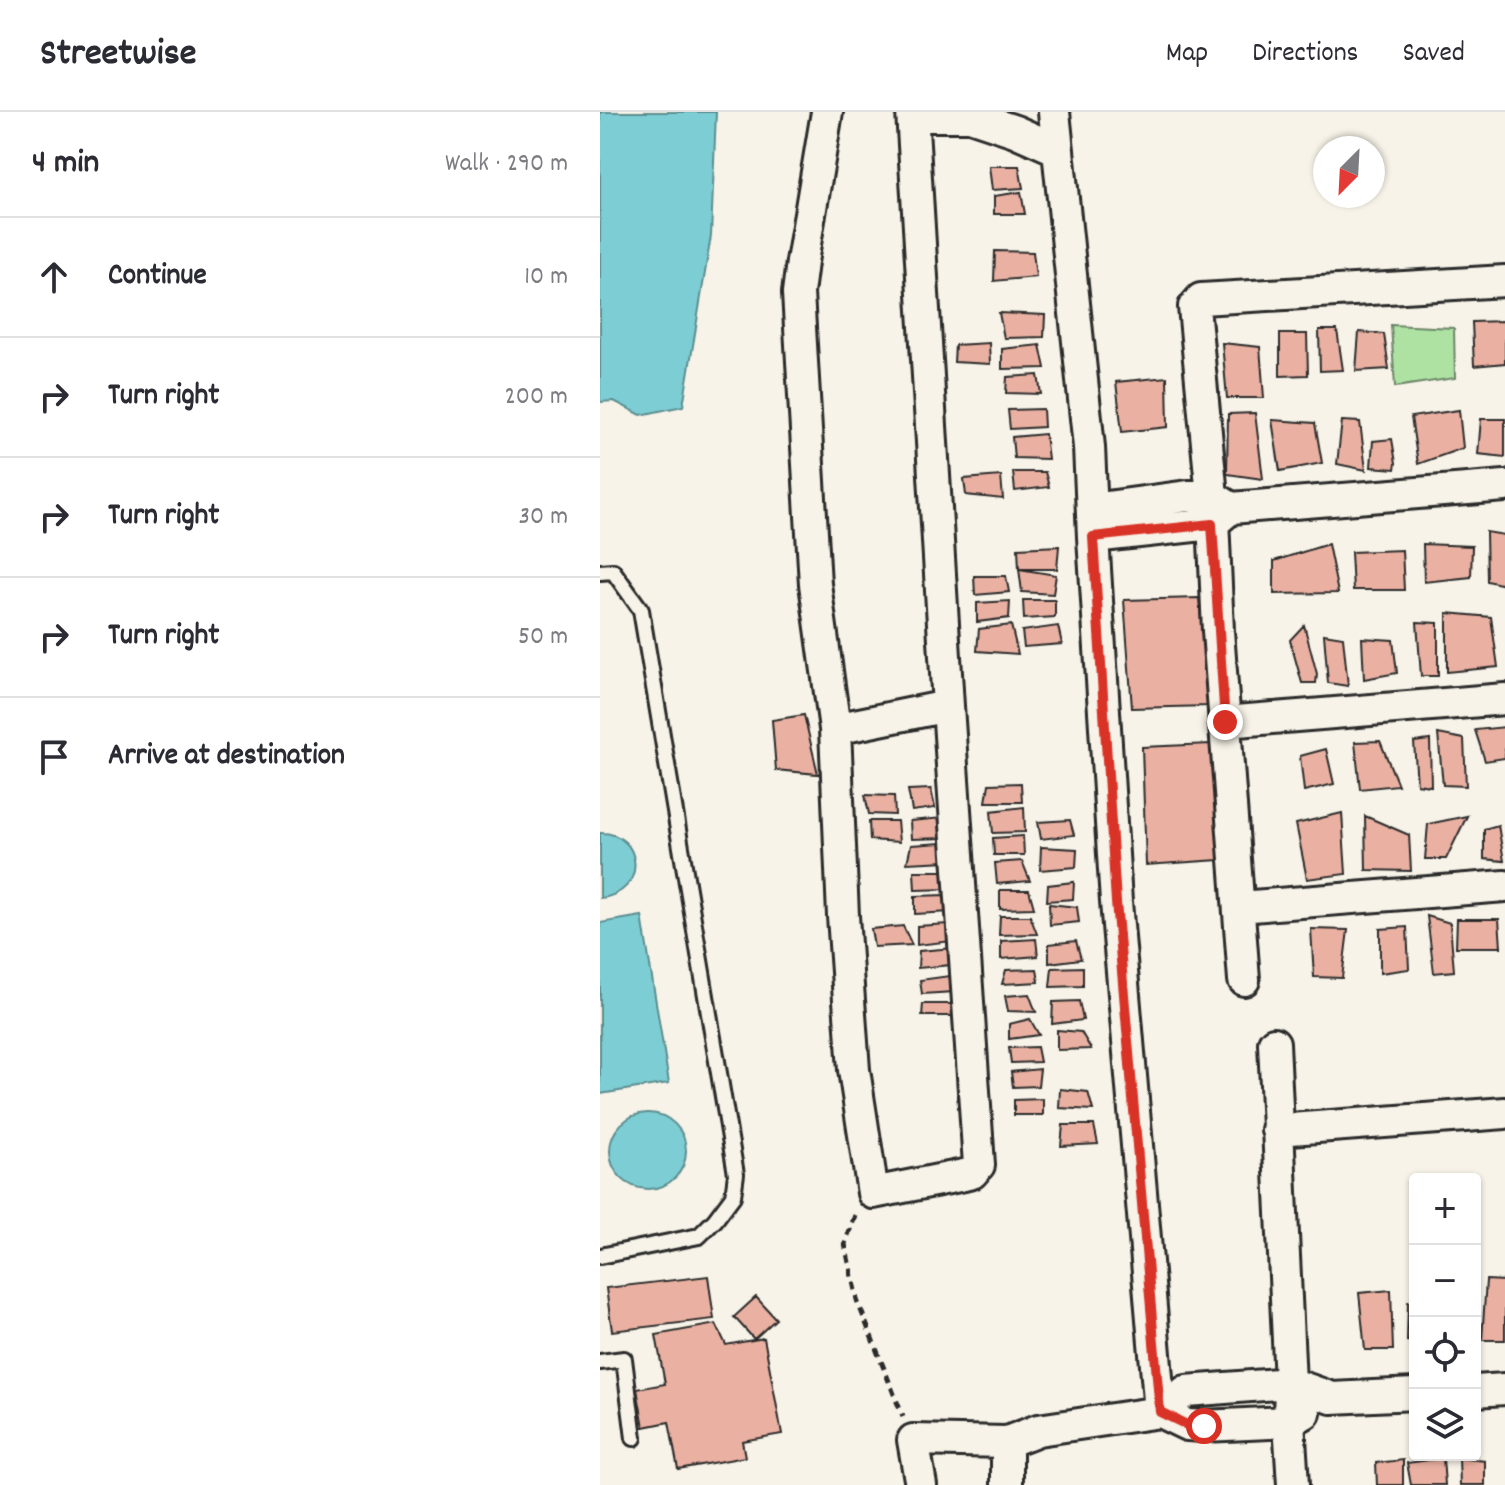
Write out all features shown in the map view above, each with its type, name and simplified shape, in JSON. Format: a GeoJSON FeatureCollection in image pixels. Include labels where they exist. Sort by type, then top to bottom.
{"type":"FeatureCollection","features":[{"type":"Feature","properties":{"kind":"street"},"geometry":{"type":"LineString","coordinates":[[827,112],[798,293],[815,584],[835,729],[843,916],[854,1070],[873,1193],[972,1173],[979,1165],[913,114],[970,116],[1058,150]]}},
{"type":"Feature","properties":{"kind":"street"},"geometry":{"type":"LineString","coordinates":[[1054,112],[1089,447],[1116,902],[1160,1412]]}},
{"type":"Feature","properties":{"kind":"street"},"geometry":{"type":"LineString","coordinates":[[1244,980],[1225,722],[1218,510],[1194,307],[1201,299],[1505,281]]}},
{"type":"Feature","properties":{"kind":"street"},"geometry":{"type":"LineString","coordinates":[[1092,523],[1505,486]]}},
{"type":"Feature","properties":{"kind":"street"},"geometry":{"type":"LineString","coordinates":[[1225,722],[1505,699]]}},
{"type":"Feature","properties":{"kind":"street"},"geometry":{"type":"LineString","coordinates":[[835,729],[948,706]]}},
{"type":"Feature","properties":{"kind":"street"},"geometry":{"type":"LineString","coordinates":[[1239,907],[1505,886]]}},
{"type":"Feature","properties":{"kind":"street"},"geometry":{"type":"LineString","coordinates":[[1274,1043],[1293,1485]]}},
{"type":"Feature","properties":{"kind":"street"},"geometry":{"type":"LineString","coordinates":[[1277,1130],[1505,1113]]}},
{"type":"Feature","properties":{"kind":"street"},"geometry":{"type":"LineString","coordinates":[[921,1485],[913,1440],[1007,1442],[1038,1430],[1160,1412],[1186,1391],[1290,1383],[1332,1398],[1409,1394]]}},
{"type":"Feature","properties":{"kind":"street"},"geometry":{"type":"LineString","coordinates":[[1481,1391],[1505,1389]]}},
{"type":"Feature","properties":{"kind":"street"},"geometry":{"type":"LineString","coordinates":[[1160,1412],[1187,1425],[1289,1422],[1332,1398]]}},
{"type":"Feature","properties":{"kind":"street"},"geometry":{"type":"LineString","coordinates":[[1007,1442],[1007,1485]]}},
{"type":"Feature","properties":{"kind":"lane"},"geometry":{"type":"LineString","coordinates":[[600,572],[613,571],[641,610],[736,1174],[733,1196],[699,1236],[600,1256]]}},
{"type":"Feature","properties":{"kind":"lane"},"geometry":{"type":"LineString","coordinates":[[600,1362],[624,1359],[634,1438]]}},
{"type":"Feature","properties":{"kind":"path"},"geometry":{"type":"LineString","coordinates":[[873,1193],[862,1202],[845,1244],[857,1300],[913,1440]]}},
{"type":"Feature","properties":{"kind":"green space"},"geometry":{"type":"Polygon","coordinates":[[[1391,325],[1454,328],[1455,378],[1395,387],[1391,325]]]}},
{"type":"Feature","properties":{"kind":"water"},"geometry":{"type":"Polygon","coordinates":[[[600,112],[716,112],[711,236],[683,406],[641,415],[614,401],[600,402],[600,112]]]}},
{"type":"Feature","properties":{"kind":"water"},"geometry":{"type":"Polygon","coordinates":[[[600,833],[614,835],[625,842],[632,852],[634,863],[633,875],[627,886],[616,894],[600,898],[600,833]]]}},
{"type":"Feature","properties":{"kind":"water"},"geometry":{"type":"Polygon","coordinates":[[[642,916],[669,1083],[600,1094],[600,923],[642,916]]]}},
{"type":"Feature","properties":{"kind":"water"},"geometry":{"type":"Polygon","coordinates":[[[648,1113],[663,1116],[675,1124],[683,1136],[686,1151],[683,1166],[675,1178],[663,1186],[648,1189],[633,1186],[621,1178],[613,1166],[610,1151],[613,1136],[621,1124],[633,1116],[648,1113]]]}},
{"type":"Feature","properties":{"kind":"building"},"geometry":{"type":"Polygon","coordinates":[[[989,166],[1019,166],[1023,188],[992,190],[989,166]]]}},
{"type":"Feature","properties":{"kind":"building"},"geometry":{"type":"Polygon","coordinates":[[[1021,192],[1025,214],[994,214],[994,196],[1021,192]]]}},
{"type":"Feature","properties":{"kind":"building"},"geometry":{"type":"Polygon","coordinates":[[[995,251],[1033,252],[1036,277],[994,281],[995,251]]]}},
{"type":"Feature","properties":{"kind":"building"},"geometry":{"type":"Polygon","coordinates":[[[999,313],[1045,315],[1044,337],[1004,338],[999,313]]]}},
{"type":"Feature","properties":{"kind":"building"},"geometry":{"type":"Polygon","coordinates":[[[1505,321],[1505,363],[1474,366],[1472,322],[1505,321]]]}},
{"type":"Feature","properties":{"kind":"building"},"geometry":{"type":"Polygon","coordinates":[[[1319,330],[1337,330],[1343,370],[1320,371],[1319,330]]]}},
{"type":"Feature","properties":{"kind":"building"},"geometry":{"type":"Polygon","coordinates":[[[1359,332],[1384,334],[1389,369],[1356,371],[1359,332]]]}},
{"type":"Feature","properties":{"kind":"building"},"geometry":{"type":"Polygon","coordinates":[[[1280,334],[1307,334],[1308,375],[1280,376],[1280,334]]]}},
{"type":"Feature","properties":{"kind":"building"},"geometry":{"type":"Polygon","coordinates":[[[989,343],[990,364],[954,362],[955,345],[989,343]]]}},
{"type":"Feature","properties":{"kind":"building"},"geometry":{"type":"Polygon","coordinates":[[[1222,343],[1260,347],[1264,398],[1227,398],[1222,343]]]}},
{"type":"Feature","properties":{"kind":"building"},"geometry":{"type":"Polygon","coordinates":[[[1040,345],[1045,368],[1002,369],[1002,349],[1040,345]]]}},
{"type":"Feature","properties":{"kind":"building"},"geometry":{"type":"Polygon","coordinates":[[[1038,375],[1041,394],[1006,393],[1007,377],[1038,375]]]}},
{"type":"Feature","properties":{"kind":"building"},"geometry":{"type":"Polygon","coordinates":[[[1167,377],[1168,427],[1122,432],[1116,382],[1167,377]]]}},
{"type":"Feature","properties":{"kind":"building"},"geometry":{"type":"Polygon","coordinates":[[[1043,409],[1044,427],[1010,429],[1008,410],[1043,409]]]}},
{"type":"Feature","properties":{"kind":"building"},"geometry":{"type":"Polygon","coordinates":[[[1459,410],[1463,448],[1418,464],[1411,417],[1459,410]]]}},
{"type":"Feature","properties":{"kind":"building"},"geometry":{"type":"Polygon","coordinates":[[[1255,413],[1263,479],[1227,474],[1228,414],[1255,413]]]}},
{"type":"Feature","properties":{"kind":"building"},"geometry":{"type":"Polygon","coordinates":[[[1481,419],[1505,419],[1505,457],[1478,454],[1481,419]]]}},
{"type":"Feature","properties":{"kind":"building"},"geometry":{"type":"Polygon","coordinates":[[[1272,420],[1315,423],[1322,463],[1280,471],[1272,420]]]}},
{"type":"Feature","properties":{"kind":"building"},"geometry":{"type":"Polygon","coordinates":[[[1342,421],[1360,422],[1366,470],[1337,464],[1342,421]]]}},
{"type":"Feature","properties":{"kind":"building"},"geometry":{"type":"Polygon","coordinates":[[[1045,434],[1048,459],[1014,458],[1012,437],[1045,434]]]}},
{"type":"Feature","properties":{"kind":"building"},"geometry":{"type":"Polygon","coordinates":[[[1392,439],[1395,469],[1371,467],[1373,441],[1392,439]]]}},
{"type":"Feature","properties":{"kind":"building"},"geometry":{"type":"Polygon","coordinates":[[[1013,472],[1045,472],[1049,487],[1015,491],[1013,472]]]}},
{"type":"Feature","properties":{"kind":"building"},"geometry":{"type":"Polygon","coordinates":[[[1001,476],[1003,499],[966,495],[964,479],[1001,476]]]}},
{"type":"Feature","properties":{"kind":"building"},"geometry":{"type":"Polygon","coordinates":[[[1486,532],[1505,535],[1505,585],[1487,581],[1486,532]]]}},
{"type":"Feature","properties":{"kind":"building"},"geometry":{"type":"Polygon","coordinates":[[[1328,544],[1338,593],[1274,594],[1274,561],[1328,544]]]}},
{"type":"Feature","properties":{"kind":"building"},"geometry":{"type":"Polygon","coordinates":[[[1423,544],[1472,546],[1471,577],[1424,582],[1423,544]]]}},
{"type":"Feature","properties":{"kind":"building"},"geometry":{"type":"Polygon","coordinates":[[[1059,546],[1057,569],[1019,569],[1018,548],[1059,546]]]}},
{"type":"Feature","properties":{"kind":"building"},"geometry":{"type":"Polygon","coordinates":[[[1402,550],[1404,590],[1353,590],[1351,552],[1402,550]]]}},
{"type":"Feature","properties":{"kind":"building"},"geometry":{"type":"Polygon","coordinates":[[[1019,569],[1056,575],[1053,594],[1022,592],[1019,569]]]}},
{"type":"Feature","properties":{"kind":"building"},"geometry":{"type":"Polygon","coordinates":[[[974,576],[1006,576],[1009,592],[975,595],[974,576]]]}},
{"type":"Feature","properties":{"kind":"building"},"geometry":{"type":"Polygon","coordinates":[[[1199,598],[1209,706],[1132,708],[1124,600],[1199,598]]]}},
{"type":"Feature","properties":{"kind":"building"},"geometry":{"type":"Polygon","coordinates":[[[1023,600],[1055,600],[1055,617],[1024,619],[1023,600]]]}},
{"type":"Feature","properties":{"kind":"building"},"geometry":{"type":"Polygon","coordinates":[[[1010,601],[1009,618],[977,622],[977,603],[1010,601]]]}},
{"type":"Feature","properties":{"kind":"building"},"geometry":{"type":"Polygon","coordinates":[[[1447,613],[1491,617],[1498,667],[1447,672],[1447,613]]]}},
{"type":"Feature","properties":{"kind":"building"},"geometry":{"type":"Polygon","coordinates":[[[1417,622],[1438,623],[1438,676],[1421,676],[1417,622]]]}},
{"type":"Feature","properties":{"kind":"building"},"geometry":{"type":"Polygon","coordinates":[[[1011,625],[1018,654],[977,651],[979,629],[1011,625]]]}},
{"type":"Feature","properties":{"kind":"building"},"geometry":{"type":"Polygon","coordinates":[[[1304,625],[1317,674],[1316,683],[1302,683],[1290,640],[1304,625]]]}},
{"type":"Feature","properties":{"kind":"building"},"geometry":{"type":"Polygon","coordinates":[[[1058,626],[1062,644],[1024,647],[1022,631],[1058,626]]]}},
{"type":"Feature","properties":{"kind":"building"},"geometry":{"type":"Polygon","coordinates":[[[1324,634],[1343,637],[1348,686],[1328,683],[1324,634]]]}},
{"type":"Feature","properties":{"kind":"building"},"geometry":{"type":"Polygon","coordinates":[[[1362,638],[1393,640],[1397,673],[1364,679],[1362,638]]]}},
{"type":"Feature","properties":{"kind":"building"},"geometry":{"type":"Polygon","coordinates":[[[804,715],[818,774],[776,770],[772,720],[804,715]]]}},
{"type":"Feature","properties":{"kind":"building"},"geometry":{"type":"Polygon","coordinates":[[[1505,727],[1505,758],[1485,761],[1475,730],[1505,727]]]}},
{"type":"Feature","properties":{"kind":"building"},"geometry":{"type":"Polygon","coordinates":[[[1438,734],[1464,739],[1466,786],[1443,785],[1438,734]]]}},
{"type":"Feature","properties":{"kind":"building"},"geometry":{"type":"Polygon","coordinates":[[[1430,740],[1431,786],[1417,784],[1414,742],[1430,740]]]}},
{"type":"Feature","properties":{"kind":"building"},"geometry":{"type":"Polygon","coordinates":[[[1380,741],[1398,785],[1360,789],[1355,742],[1380,741]]]}},
{"type":"Feature","properties":{"kind":"building"},"geometry":{"type":"Polygon","coordinates":[[[1211,744],[1219,860],[1146,865],[1142,747],[1211,744]]]}},
{"type":"Feature","properties":{"kind":"building"},"geometry":{"type":"Polygon","coordinates":[[[1326,749],[1334,784],[1304,791],[1300,756],[1326,749]]]}},
{"type":"Feature","properties":{"kind":"building"},"geometry":{"type":"Polygon","coordinates":[[[1021,783],[1022,802],[986,802],[989,784],[1021,783]]]}},
{"type":"Feature","properties":{"kind":"building"},"geometry":{"type":"Polygon","coordinates":[[[931,789],[935,808],[912,811],[908,790],[931,789]]]}},
{"type":"Feature","properties":{"kind":"building"},"geometry":{"type":"Polygon","coordinates":[[[865,795],[894,796],[895,815],[869,814],[865,795]]]}},
{"type":"Feature","properties":{"kind":"building"},"geometry":{"type":"Polygon","coordinates":[[[1024,807],[1025,832],[993,833],[991,811],[1024,807]]]}},
{"type":"Feature","properties":{"kind":"building"},"geometry":{"type":"Polygon","coordinates":[[[1342,813],[1346,874],[1307,879],[1296,824],[1342,813]]]}},
{"type":"Feature","properties":{"kind":"building"},"geometry":{"type":"Polygon","coordinates":[[[1365,816],[1409,835],[1411,871],[1366,870],[1365,816]]]}},
{"type":"Feature","properties":{"kind":"building"},"geometry":{"type":"Polygon","coordinates":[[[1467,816],[1446,859],[1425,859],[1428,824],[1467,816]]]}},
{"type":"Feature","properties":{"kind":"building"},"geometry":{"type":"Polygon","coordinates":[[[943,818],[947,838],[911,839],[910,821],[943,818]]]}},
{"type":"Feature","properties":{"kind":"building"},"geometry":{"type":"Polygon","coordinates":[[[1070,820],[1074,835],[1041,839],[1038,822],[1070,820]]]}},
{"type":"Feature","properties":{"kind":"building"},"geometry":{"type":"Polygon","coordinates":[[[869,821],[897,821],[899,842],[870,840],[869,821]]]}},
{"type":"Feature","properties":{"kind":"building"},"geometry":{"type":"Polygon","coordinates":[[[1498,825],[1504,861],[1484,859],[1484,829],[1498,825]]]}},
{"type":"Feature","properties":{"kind":"building"},"geometry":{"type":"Polygon","coordinates":[[[1023,836],[1024,855],[994,855],[993,838],[1023,836]]]}},
{"type":"Feature","properties":{"kind":"building"},"geometry":{"type":"Polygon","coordinates":[[[942,843],[947,861],[907,863],[911,845],[942,843]]]}},
{"type":"Feature","properties":{"kind":"building"},"geometry":{"type":"Polygon","coordinates":[[[1041,847],[1077,849],[1076,867],[1040,870],[1041,847]]]}},
{"type":"Feature","properties":{"kind":"building"},"geometry":{"type":"Polygon","coordinates":[[[1022,861],[1030,881],[997,884],[995,863],[1022,861]]]}},
{"type":"Feature","properties":{"kind":"building"},"geometry":{"type":"Polygon","coordinates":[[[914,871],[947,871],[950,889],[915,890],[914,871]]]}},
{"type":"Feature","properties":{"kind":"building"},"geometry":{"type":"Polygon","coordinates":[[[1074,882],[1073,899],[1047,901],[1048,885],[1074,882]]]}},
{"type":"Feature","properties":{"kind":"building"},"geometry":{"type":"Polygon","coordinates":[[[1000,890],[1029,890],[1034,908],[1000,909],[1000,890]]]}},
{"type":"Feature","properties":{"kind":"building"},"geometry":{"type":"Polygon","coordinates":[[[947,895],[951,912],[915,914],[915,896],[947,895]]]}},
{"type":"Feature","properties":{"kind":"building"},"geometry":{"type":"Polygon","coordinates":[[[1049,904],[1077,907],[1079,922],[1050,925],[1049,904]]]}},
{"type":"Feature","properties":{"kind":"building"},"geometry":{"type":"Polygon","coordinates":[[[1000,916],[1030,916],[1037,934],[999,935],[1000,916]]]}},
{"type":"Feature","properties":{"kind":"building"},"geometry":{"type":"Polygon","coordinates":[[[1427,916],[1450,923],[1454,971],[1434,973],[1427,916]]]}},
{"type":"Feature","properties":{"kind":"building"},"geometry":{"type":"Polygon","coordinates":[[[1457,919],[1499,919],[1501,947],[1456,947],[1457,919]]]}},
{"type":"Feature","properties":{"kind":"building"},"geometry":{"type":"Polygon","coordinates":[[[949,924],[953,941],[917,945],[917,926],[949,924]]]}},
{"type":"Feature","properties":{"kind":"building"},"geometry":{"type":"Polygon","coordinates":[[[903,926],[912,945],[874,947],[871,929],[903,926]]]}},
{"type":"Feature","properties":{"kind":"building"},"geometry":{"type":"Polygon","coordinates":[[[1407,927],[1409,969],[1380,973],[1380,929],[1407,927]]]}},
{"type":"Feature","properties":{"kind":"building"},"geometry":{"type":"Polygon","coordinates":[[[1311,929],[1348,930],[1342,978],[1314,977],[1311,929]]]}},
{"type":"Feature","properties":{"kind":"building"},"geometry":{"type":"Polygon","coordinates":[[[1036,939],[1038,956],[1001,959],[1001,941],[1036,939]]]}},
{"type":"Feature","properties":{"kind":"building"},"geometry":{"type":"Polygon","coordinates":[[[1076,941],[1081,959],[1049,963],[1049,944],[1076,941]]]}},
{"type":"Feature","properties":{"kind":"building"},"geometry":{"type":"Polygon","coordinates":[[[953,948],[951,965],[918,968],[919,951],[953,948]]]}},
{"type":"Feature","properties":{"kind":"building"},"geometry":{"type":"Polygon","coordinates":[[[1083,967],[1083,986],[1050,987],[1052,968],[1083,967]]]}},
{"type":"Feature","properties":{"kind":"building"},"geometry":{"type":"Polygon","coordinates":[[[1037,969],[1039,982],[1002,984],[1006,970],[1037,969]]]}},
{"type":"Feature","properties":{"kind":"building"},"geometry":{"type":"Polygon","coordinates":[[[949,976],[954,992],[922,994],[920,980],[949,976]]]}},
{"type":"Feature","properties":{"kind":"building"},"geometry":{"type":"Polygon","coordinates":[[[1029,994],[1036,1012],[1008,1011],[1005,996],[1029,994]]]}},
{"type":"Feature","properties":{"kind":"building"},"geometry":{"type":"Polygon","coordinates":[[[1079,1001],[1083,1020],[1052,1024],[1053,1002],[1079,1001]]]}},
{"type":"Feature","properties":{"kind":"building"},"geometry":{"type":"Polygon","coordinates":[[[923,1004],[952,1004],[953,1016],[922,1016],[923,1004]]]}},
{"type":"Feature","properties":{"kind":"building"},"geometry":{"type":"Polygon","coordinates":[[[1030,1019],[1039,1035],[1009,1039],[1009,1024],[1030,1019]]]}},
{"type":"Feature","properties":{"kind":"building"},"geometry":{"type":"Polygon","coordinates":[[[1057,1030],[1081,1032],[1091,1049],[1057,1050],[1057,1030]]]}},
{"type":"Feature","properties":{"kind":"building"},"geometry":{"type":"Polygon","coordinates":[[[1037,1047],[1040,1062],[1011,1063],[1009,1048],[1037,1047]]]}},
{"type":"Feature","properties":{"kind":"building"},"geometry":{"type":"Polygon","coordinates":[[[1040,1069],[1038,1086],[1013,1087],[1011,1072],[1040,1069]]]}},
{"type":"Feature","properties":{"kind":"building"},"geometry":{"type":"Polygon","coordinates":[[[1060,1089],[1088,1092],[1093,1110],[1059,1108],[1060,1089]]]}},
{"type":"Feature","properties":{"kind":"building"},"geometry":{"type":"Polygon","coordinates":[[[1043,1099],[1043,1115],[1014,1115],[1014,1100],[1043,1099]]]}},
{"type":"Feature","properties":{"kind":"building"},"geometry":{"type":"Polygon","coordinates":[[[1063,1125],[1094,1125],[1098,1144],[1061,1146],[1063,1125]]]}},
{"type":"Feature","properties":{"kind":"building"},"geometry":{"type":"Polygon","coordinates":[[[708,1276],[714,1319],[612,1331],[606,1288],[708,1276]]]}},
{"type":"Feature","properties":{"kind":"building"},"geometry":{"type":"Polygon","coordinates":[[[1486,1280],[1505,1281],[1505,1340],[1482,1340],[1486,1280]]]}},
{"type":"Feature","properties":{"kind":"building"},"geometry":{"type":"Polygon","coordinates":[[[1391,1290],[1393,1350],[1365,1350],[1359,1293],[1391,1290]]]}},
{"type":"Feature","properties":{"kind":"building"},"geometry":{"type":"Polygon","coordinates":[[[756,1297],[776,1319],[754,1339],[734,1317],[756,1297]]]}},
{"type":"Feature","properties":{"kind":"building"},"geometry":{"type":"Polygon","coordinates":[[[1409,1302],[1409,1341],[1407,1341],[1409,1302]]]}},
{"type":"Feature","properties":{"kind":"building"},"geometry":{"type":"Polygon","coordinates":[[[716,1324],[726,1345],[764,1338],[782,1434],[742,1441],[745,1457],[678,1469],[669,1422],[644,1427],[637,1389],[665,1384],[656,1335],[716,1324]]]}},
{"type":"Feature","properties":{"kind":"building"},"geometry":{"type":"Polygon","coordinates":[[[1403,1460],[1403,1485],[1377,1485],[1376,1463],[1403,1460]]]}},
{"type":"Feature","properties":{"kind":"building"},"geometry":{"type":"Polygon","coordinates":[[[1443,1461],[1445,1485],[1411,1485],[1407,1463],[1443,1461]]]}},
{"type":"Feature","properties":{"kind":"building"},"geometry":{"type":"Polygon","coordinates":[[[1459,1461],[1485,1461],[1485,1485],[1460,1485],[1459,1461]]]}},
{"type":"Feature","properties":{"kind":"route"},"geometry":{"type":"LineString","coordinates":[[1204,1426],[1187,1425],[1160,1412],[1116,902],[1093,537],[1212,524],[1225,722]]}}]}
